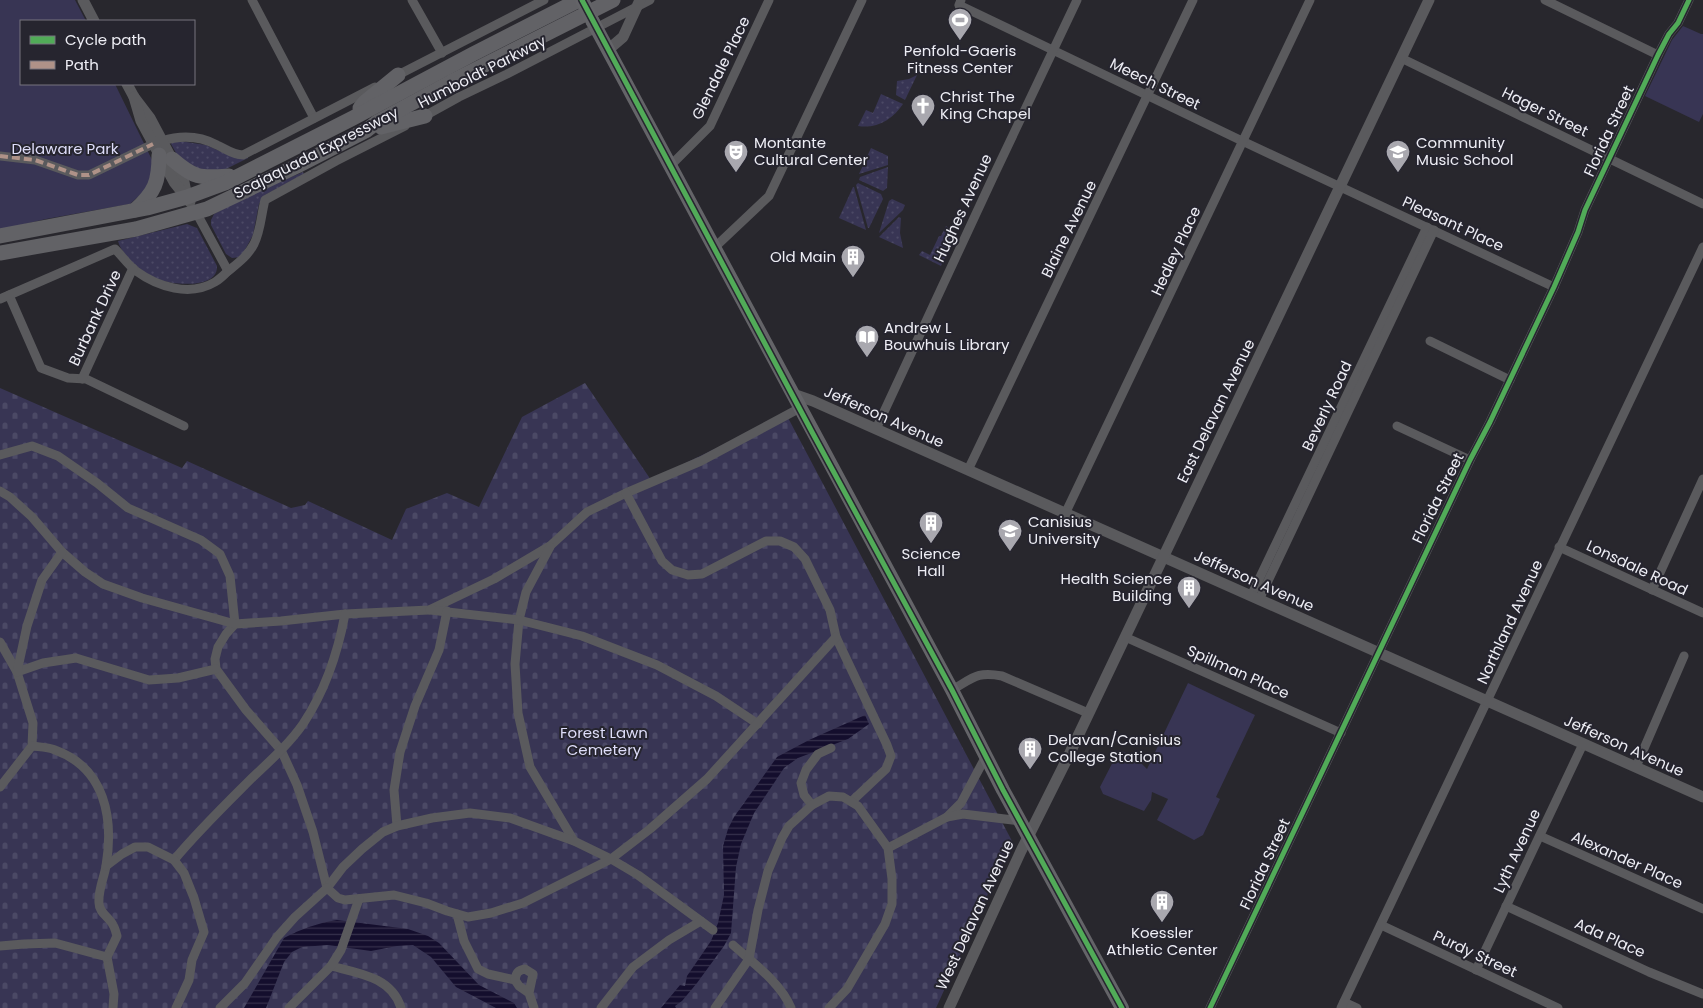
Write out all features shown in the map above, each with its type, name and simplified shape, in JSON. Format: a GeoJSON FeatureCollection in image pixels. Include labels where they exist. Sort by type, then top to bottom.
{"type":"FeatureCollection","features":[{"type":"Feature","properties":{"kind":"highway","name":"Scajaquada Expressway"},"geometry":{"type":"LineString","coordinates":[[0,236],[107,217],[187,197],[241,175],[580,0]]}},
{"type":"Feature","properties":{"kind":"highway","name":"Scajaquada Expressway"},"geometry":{"type":"LineString","coordinates":[[0,252],[136,228],[207,209],[367,130],[377,122],[451,82],[612,0]]}},
{"type":"Feature","properties":{"kind":"highway"},"geometry":{"type":"LineString","coordinates":[[353,118],[365,102],[398,75]]}},
{"type":"Feature","properties":{"kind":"highway"},"geometry":{"type":"LineString","coordinates":[[367,130],[425,116]]}},
{"type":"Feature","properties":{"kind":"highway"},"geometry":{"type":"LineString","coordinates":[[162,150],[190,174],[197,177],[241,175]]}},
{"type":"Feature","properties":{"kind":"highway"},"geometry":{"type":"LineString","coordinates":[[135,210],[149,196],[157,183],[162,150]]}},
{"type":"Feature","properties":{"kind":"main road"},"geometry":{"type":"LineString","coordinates":[[580,0],[609,49],[1122,1008]]}},
{"type":"Feature","properties":{"kind":"street"},"geometry":{"type":"LineString","coordinates":[[252,0],[314,118]]}},
{"type":"Feature","properties":{"kind":"street"},"geometry":{"type":"LineString","coordinates":[[412,0],[442,53]]}},
{"type":"Feature","properties":{"kind":"street"},"geometry":{"type":"LineString","coordinates":[[0,156],[35,160],[78,175],[90,175],[162,150],[189,137],[218,145],[237,155],[243,154],[544,0]]}},
{"type":"Feature","properties":{"kind":"street","name":"Humboldt Parkway"},"geometry":{"type":"LineString","coordinates":[[228,271],[245,258],[254,244],[260,228],[261,212],[265,200],[595,25],[650,0]]}},
{"type":"Feature","properties":{"kind":"street","name":"Glendale Place"},"geometry":{"type":"LineString","coordinates":[[671,165],[710,126],[769,0]]}},
{"type":"Feature","properties":{"kind":"street"},"geometry":{"type":"LineString","coordinates":[[714,248],[770,196],[862,0]]}},
{"type":"Feature","properties":{"kind":"street","name":"Hughes Avenue"},"geometry":{"type":"LineString","coordinates":[[876,429],[1077,0]]}},
{"type":"Feature","properties":{"kind":"street","name":"Blaine Avenue"},"geometry":{"type":"LineString","coordinates":[[968,470],[1194,0]]}},
{"type":"Feature","properties":{"kind":"street","name":"Hedley Place"},"geometry":{"type":"LineString","coordinates":[[1065,514],[1310,0]]}},
{"type":"Feature","properties":{"kind":"street","name":"East Delavan Avenue"},"geometry":{"type":"LineString","coordinates":[[1029,835],[1429,0]]}},
{"type":"Feature","properties":{"kind":"street"},"geometry":{"type":"LineString","coordinates":[[1545,0],[1559,3],[1658,55]]}},
{"type":"Feature","properties":{"kind":"street","name":"Florida Street"},"geometry":{"type":"LineString","coordinates":[[1210,1008],[1554,287],[1578,232],[1585,210],[1609,158],[1658,55],[1669,34],[1678,23],[1689,0]]}},
{"type":"Feature","properties":{"kind":"street"},"geometry":{"type":"LineString","coordinates":[[85,1],[94,20]]}},
{"type":"Feature","properties":{"kind":"street","name":"Meech Street"},"geometry":{"type":"LineString","coordinates":[[960,3],[1054,51],[1340,187]]}},
{"type":"Feature","properties":{"kind":"street"},"geometry":{"type":"LineString","coordinates":[[609,49],[623,37],[639,4]]}},
{"type":"Feature","properties":{"kind":"street","name":"Hager Street"},"geometry":{"type":"LineString","coordinates":[[1401,58],[1703,204]]}},
{"type":"Feature","properties":{"kind":"street"},"geometry":{"type":"LineString","coordinates":[[0,300],[115,248],[133,268],[150,280],[167,287],[181,289],[198,288],[214,282],[228,271],[187,197],[184,182],[140,121],[134,98],[128,85]]}},
{"type":"Feature","properties":{"kind":"street","name":"Pleasant Place"},"geometry":{"type":"LineString","coordinates":[[1340,187],[1554,287]]}},
{"type":"Feature","properties":{"kind":"street","name":"Beverly Road"},"geometry":{"type":"LineString","coordinates":[[1255,598],[1431,229]]}},
{"type":"Feature","properties":{"kind":"street","name":"Northland Avenue"},"geometry":{"type":"LineString","coordinates":[[1342,1005],[1703,247]]}},
{"type":"Feature","properties":{"kind":"street","name":"Burbank Drive"},"geometry":{"type":"LineString","coordinates":[[82,379],[133,268]]}},
{"type":"Feature","properties":{"kind":"street"},"geometry":{"type":"LineString","coordinates":[[10,295],[40,368],[68,378],[82,379],[184,426]]}},
{"type":"Feature","properties":{"kind":"street"},"geometry":{"type":"LineString","coordinates":[[1430,341],[1510,380]]}},
{"type":"Feature","properties":{"kind":"street","name":"Jefferson Avenue"},"geometry":{"type":"LineString","coordinates":[[793,394],[876,429],[1703,797]]}},
{"type":"Feature","properties":{"kind":"street"},"geometry":{"type":"LineString","coordinates":[[429,610],[494,579],[550,546],[587,512],[626,493],[701,462],[800,408]]}},
{"type":"Feature","properties":{"kind":"street"},"geometry":{"type":"LineString","coordinates":[[1397,426],[1470,460]]}},
{"type":"Feature","properties":{"kind":"street"},"geometry":{"type":"LineString","coordinates":[[0,455],[32,446],[58,456],[97,483],[128,508],[201,540],[220,554],[230,576],[235,624],[226,634],[218,648],[215,659],[216,669],[246,710],[281,750],[313,832],[327,888],[338,898],[345,900],[374,896],[394,896],[426,903],[468,917],[491,913],[522,903],[611,859],[650,829],[707,779],[836,637]]}},
{"type":"Feature","properties":{"kind":"street"},"geometry":{"type":"LineString","coordinates":[[1652,590],[1703,479]]}},
{"type":"Feature","properties":{"kind":"street"},"geometry":{"type":"LineString","coordinates":[[0,491],[10,497],[32,517],[62,552],[85,572],[103,584],[142,598],[235,624],[345,614],[429,610],[519,620],[582,636],[657,665],[716,696],[758,724]]}},
{"type":"Feature","properties":{"kind":"street"},"geometry":{"type":"LineString","coordinates":[[626,493],[662,561],[672,570],[688,575],[702,574],[766,541],[780,541],[794,547],[805,559],[830,610],[836,637],[891,756],[886,769],[852,801]]}},
{"type":"Feature","properties":{"kind":"street"},"geometry":{"type":"LineString","coordinates":[[550,546],[529,585],[519,620],[515,664],[518,713],[530,767],[574,841]]}},
{"type":"Feature","properties":{"kind":"street","name":"Lonsdale Road"},"geometry":{"type":"LineString","coordinates":[[1560,547],[1703,613]]}},
{"type":"Feature","properties":{"kind":"street"},"geometry":{"type":"LineString","coordinates":[[17,672],[27,626],[42,580],[62,552]]}},
{"type":"Feature","properties":{"kind":"street"},"geometry":{"type":"LineString","coordinates":[[396,826],[394,790],[400,752],[415,706],[439,650],[447,611]]}},
{"type":"Feature","properties":{"kind":"street"},"geometry":{"type":"LineString","coordinates":[[174,860],[194,836],[281,750],[303,723],[324,684],[339,644],[345,614]]}},
{"type":"Feature","properties":{"kind":"street","name":"Spillman Place"},"geometry":{"type":"LineString","coordinates":[[1125,637],[1340,733]]}},
{"type":"Feature","properties":{"kind":"street"},"geometry":{"type":"LineString","coordinates":[[0,642],[17,672],[33,723],[32,746],[0,787]]}},
{"type":"Feature","properties":{"kind":"street"},"geometry":{"type":"LineString","coordinates":[[1636,767],[1684,656]]}},
{"type":"Feature","properties":{"kind":"street"},"geometry":{"type":"LineString","coordinates":[[17,672],[43,663],[76,658],[149,680],[178,678],[216,669]]}},
{"type":"Feature","properties":{"kind":"street"},"geometry":{"type":"LineString","coordinates":[[952,690],[974,677],[986,673],[1002,676],[1088,713]]}},
{"type":"Feature","properties":{"kind":"street","name":"Lyth Avenue"},"geometry":{"type":"LineString","coordinates":[[1476,970],[1583,744]]}},
{"type":"Feature","properties":{"kind":"street"},"geometry":{"type":"LineString","coordinates":[[32,746],[54,749],[76,760],[93,778],[106,804],[109,829],[106,866],[100,887],[99,906],[104,916],[114,925],[117,936],[107,957],[114,994],[113,1008]]}},
{"type":"Feature","properties":{"kind":"street"},"geometry":{"type":"LineString","coordinates":[[812,805],[804,795],[801,783],[806,770],[818,754],[831,748]]}},
{"type":"Feature","properties":{"kind":"street"},"geometry":{"type":"LineString","coordinates":[[888,848],[946,817],[961,803],[986,756]]}},
{"type":"Feature","properties":{"kind":"street"},"geometry":{"type":"LineString","coordinates":[[715,1008],[749,958],[768,871],[778,846],[789,826],[812,805],[829,796],[843,797],[858,806],[888,848],[892,879],[892,904],[885,924],[846,989],[831,1006],[822,1008]]}},
{"type":"Feature","properties":{"kind":"street"},"geometry":{"type":"LineString","coordinates":[[220,1008],[245,983],[276,936],[327,888],[343,867],[362,849],[383,832],[396,826],[432,818],[470,813],[510,818],[574,841],[638,875],[713,930]]}},
{"type":"Feature","properties":{"kind":"street"},"geometry":{"type":"LineString","coordinates":[[946,817],[963,814],[1021,822]]}},
{"type":"Feature","properties":{"kind":"street","name":"West Delavan Avenue"},"geometry":{"type":"LineString","coordinates":[[949,1008],[1029,835]]}},
{"type":"Feature","properties":{"kind":"street","name":"Alexander Place"},"geometry":{"type":"LineString","coordinates":[[1540,836],[1703,910]]}},
{"type":"Feature","properties":{"kind":"street"},"geometry":{"type":"LineString","coordinates":[[106,866],[135,847],[148,847],[174,860],[184,873],[204,932],[192,960],[189,980],[176,1008]]}},
{"type":"Feature","properties":{"kind":"street"},"geometry":{"type":"LineString","coordinates":[[289,1008],[331,966],[341,950],[358,899]]}},
{"type":"Feature","properties":{"kind":"street","name":"Ada Place"},"geometry":{"type":"LineString","coordinates":[[1506,906],[1649,972],[1703,994]]}},
{"type":"Feature","properties":{"kind":"street"},"geometry":{"type":"LineString","coordinates":[[457,914],[464,941],[478,969],[488,974],[515,980]]}},
{"type":"Feature","properties":{"kind":"street"},"geometry":{"type":"LineString","coordinates":[[601,1008],[633,967],[669,940],[701,921]]}},
{"type":"Feature","properties":{"kind":"street","name":"Purdy Street"},"geometry":{"type":"LineString","coordinates":[[1381,925],[1558,1008]]}},
{"type":"Feature","properties":{"kind":"street"},"geometry":{"type":"LineString","coordinates":[[0,946],[55,943],[107,957]]}},
{"type":"Feature","properties":{"kind":"street"},"geometry":{"type":"LineString","coordinates":[[733,945],[771,979],[790,1005],[799,1008]]}},
{"type":"Feature","properties":{"kind":"street"},"geometry":{"type":"LineString","coordinates":[[331,966],[375,979],[392,989],[399,1000],[401,1008]]}},
{"type":"Feature","properties":{"kind":"street"},"geometry":{"type":"LineString","coordinates":[[530,993],[519,986],[515,980],[516,974],[521,970],[525,969],[532,973],[530,993],[534,1008]]}},
{"type":"Feature","properties":{"kind":"street"},"geometry":{"type":"LineString","coordinates":[[1342,1005],[1356,1008]]}},
{"type":"Feature","properties":{"kind":"green space","name":"Delaware Park"},"geometry":{"type":"Polygon","coordinates":[[[0,0],[75,0],[85,20],[20,20],[20,85],[115,85],[155,166],[154,182],[130,204],[46,219],[0,230],[0,0]]]}},
{"type":"Feature","properties":{"kind":"green space"},"geometry":{"type":"Polygon","coordinates":[[[1683,26],[1703,34],[1703,114],[1699,122],[1645,96],[1672,40],[1683,26]]]}},
{"type":"Feature","properties":{"kind":"green space"},"geometry":{"type":"Polygon","coordinates":[[[917,75],[905,100],[896,95],[897,81],[909,79],[917,75]]]}},
{"type":"Feature","properties":{"kind":"green space"},"geometry":{"type":"Polygon","coordinates":[[[881,94],[903,104],[894,115],[878,125],[858,126],[866,110],[873,113],[881,94]]]}},
{"type":"Feature","properties":{"kind":"green space"},"geometry":{"type":"Polygon","coordinates":[[[180,141],[206,145],[233,157],[248,158],[210,175],[179,158],[171,144],[172,142],[180,141]]]}},
{"type":"Feature","properties":{"kind":"green space"},"geometry":{"type":"Polygon","coordinates":[[[871,148],[888,156],[888,165],[859,174],[871,148]]]}},
{"type":"Feature","properties":{"kind":"green space"},"geometry":{"type":"Polygon","coordinates":[[[888,167],[887,188],[883,191],[859,180],[860,177],[888,167]]]}},
{"type":"Feature","properties":{"kind":"green space"},"geometry":{"type":"Polygon","coordinates":[[[303,172],[304,174],[265,195],[259,204],[253,235],[241,257],[232,258],[226,254],[211,225],[214,214],[251,194],[303,172]]]}},
{"type":"Feature","properties":{"kind":"green space"},"geometry":{"type":"Polygon","coordinates":[[[858,183],[881,194],[883,199],[869,228],[856,185],[858,183]]]}},
{"type":"Feature","properties":{"kind":"green space"},"geometry":{"type":"Polygon","coordinates":[[[854,187],[866,230],[839,218],[854,187]]]}},
{"type":"Feature","properties":{"kind":"green space"},"geometry":{"type":"Polygon","coordinates":[[[892,199],[905,205],[903,210],[879,233],[889,201],[892,199]]]}},
{"type":"Feature","properties":{"kind":"green space"},"geometry":{"type":"Polygon","coordinates":[[[899,217],[901,218],[900,233],[903,248],[879,237],[899,217]]]}},
{"type":"Feature","properties":{"kind":"green space"},"geometry":{"type":"Polygon","coordinates":[[[187,224],[197,228],[217,266],[211,279],[195,284],[175,283],[154,278],[129,259],[118,241],[187,224]]]}},
{"type":"Feature","properties":{"kind":"green space"},"geometry":{"type":"Polygon","coordinates":[[[946,226],[956,235],[941,266],[919,255],[922,251],[930,255],[946,226]]]}},
{"type":"Feature","properties":{"kind":"green space","name":"Forest Lawn Cemetery"},"geometry":{"type":"Polygon","coordinates":[[[585,383],[651,480],[786,414],[1012,841],[936,1008],[0,1008],[0,388],[182,468],[187,461],[291,508],[305,505],[308,501],[392,540],[406,509],[447,493],[479,507],[522,417],[585,383]]]}},
{"type":"Feature","properties":{"kind":"green space"},"geometry":{"type":"Polygon","coordinates":[[[1188,683],[1255,715],[1216,797],[1220,799],[1203,835],[1194,840],[1157,820],[1168,799],[1152,792],[1151,800],[1144,811],[1103,794],[1100,787],[1119,750],[1134,756],[1147,769],[1188,683]]]}},
{"type":"Feature","properties":{"kind":"shaded area"},"geometry":{"type":"Polygon","coordinates":[[[865,715],[869,724],[848,739],[798,758],[784,768],[754,813],[741,844],[736,867],[731,933],[724,946],[697,983],[682,1001],[675,1006],[676,1008],[661,1008],[680,985],[685,986],[687,976],[711,941],[718,923],[724,895],[723,846],[734,817],[777,757],[809,740],[865,715]]]}},
{"type":"Feature","properties":{"kind":"shaded area"},"geometry":{"type":"Polygon","coordinates":[[[337,920],[408,929],[428,936],[439,943],[479,985],[514,1003],[517,1008],[496,1008],[456,987],[431,957],[413,945],[371,951],[328,945],[302,947],[292,952],[284,962],[266,1008],[244,1008],[284,938],[310,927],[337,920]]]}},
{"type":"Feature","properties":{"kind":"marked path"},"geometry":{"type":"LineString","coordinates":[[0,156],[35,160],[78,175],[89,175],[153,144]]}},
{"type":"Feature","properties":{"kind":"cycle path"},"geometry":{"type":"LineString","coordinates":[[582,0],[952,690],[1003,790],[1122,1008]]}},
{"type":"Feature","properties":{"kind":"cycle path"},"geometry":{"type":"LineString","coordinates":[[1210,1008],[1554,287],[1578,232],[1585,210],[1658,55],[1669,34],[1678,23],[1689,0]]}},
{"type":"Feature","properties":{"kind":"place","name":"Penfold-Gaeris Fitness Center"},"geometry":{"type":"Point","coordinates":[960,41]}},
{"type":"Feature","properties":{"kind":"place","name":"Christ The King Chapel"},"geometry":{"type":"Point","coordinates":[923,127]}},
{"type":"Feature","properties":{"kind":"place","name":"Montante Cultural Center"},"geometry":{"type":"Point","coordinates":[736,173]}},
{"type":"Feature","properties":{"kind":"place","name":"Community Music School"},"geometry":{"type":"Point","coordinates":[1398,173]}},
{"type":"Feature","properties":{"kind":"place","name":"Old Main"},"geometry":{"type":"Point","coordinates":[853,278]}},
{"type":"Feature","properties":{"kind":"place","name":"Andrew L Bouwhuis Library"},"geometry":{"type":"Point","coordinates":[867,358]}},
{"type":"Feature","properties":{"kind":"place","name":"Science Hall"},"geometry":{"type":"Point","coordinates":[931,544]}},
{"type":"Feature","properties":{"kind":"place","name":"Canisius University"},"geometry":{"type":"Point","coordinates":[1010,552]}},
{"type":"Feature","properties":{"kind":"place","name":"Health Science Building"},"geometry":{"type":"Point","coordinates":[1189,609]}},
{"type":"Feature","properties":{"kind":"place","name":"Delavan/Canisius College Station"},"geometry":{"type":"Point","coordinates":[1030,770]}},
{"type":"Feature","properties":{"kind":"place","name":"Koessler Athletic Center"},"geometry":{"type":"Point","coordinates":[1162,923]}}]}
